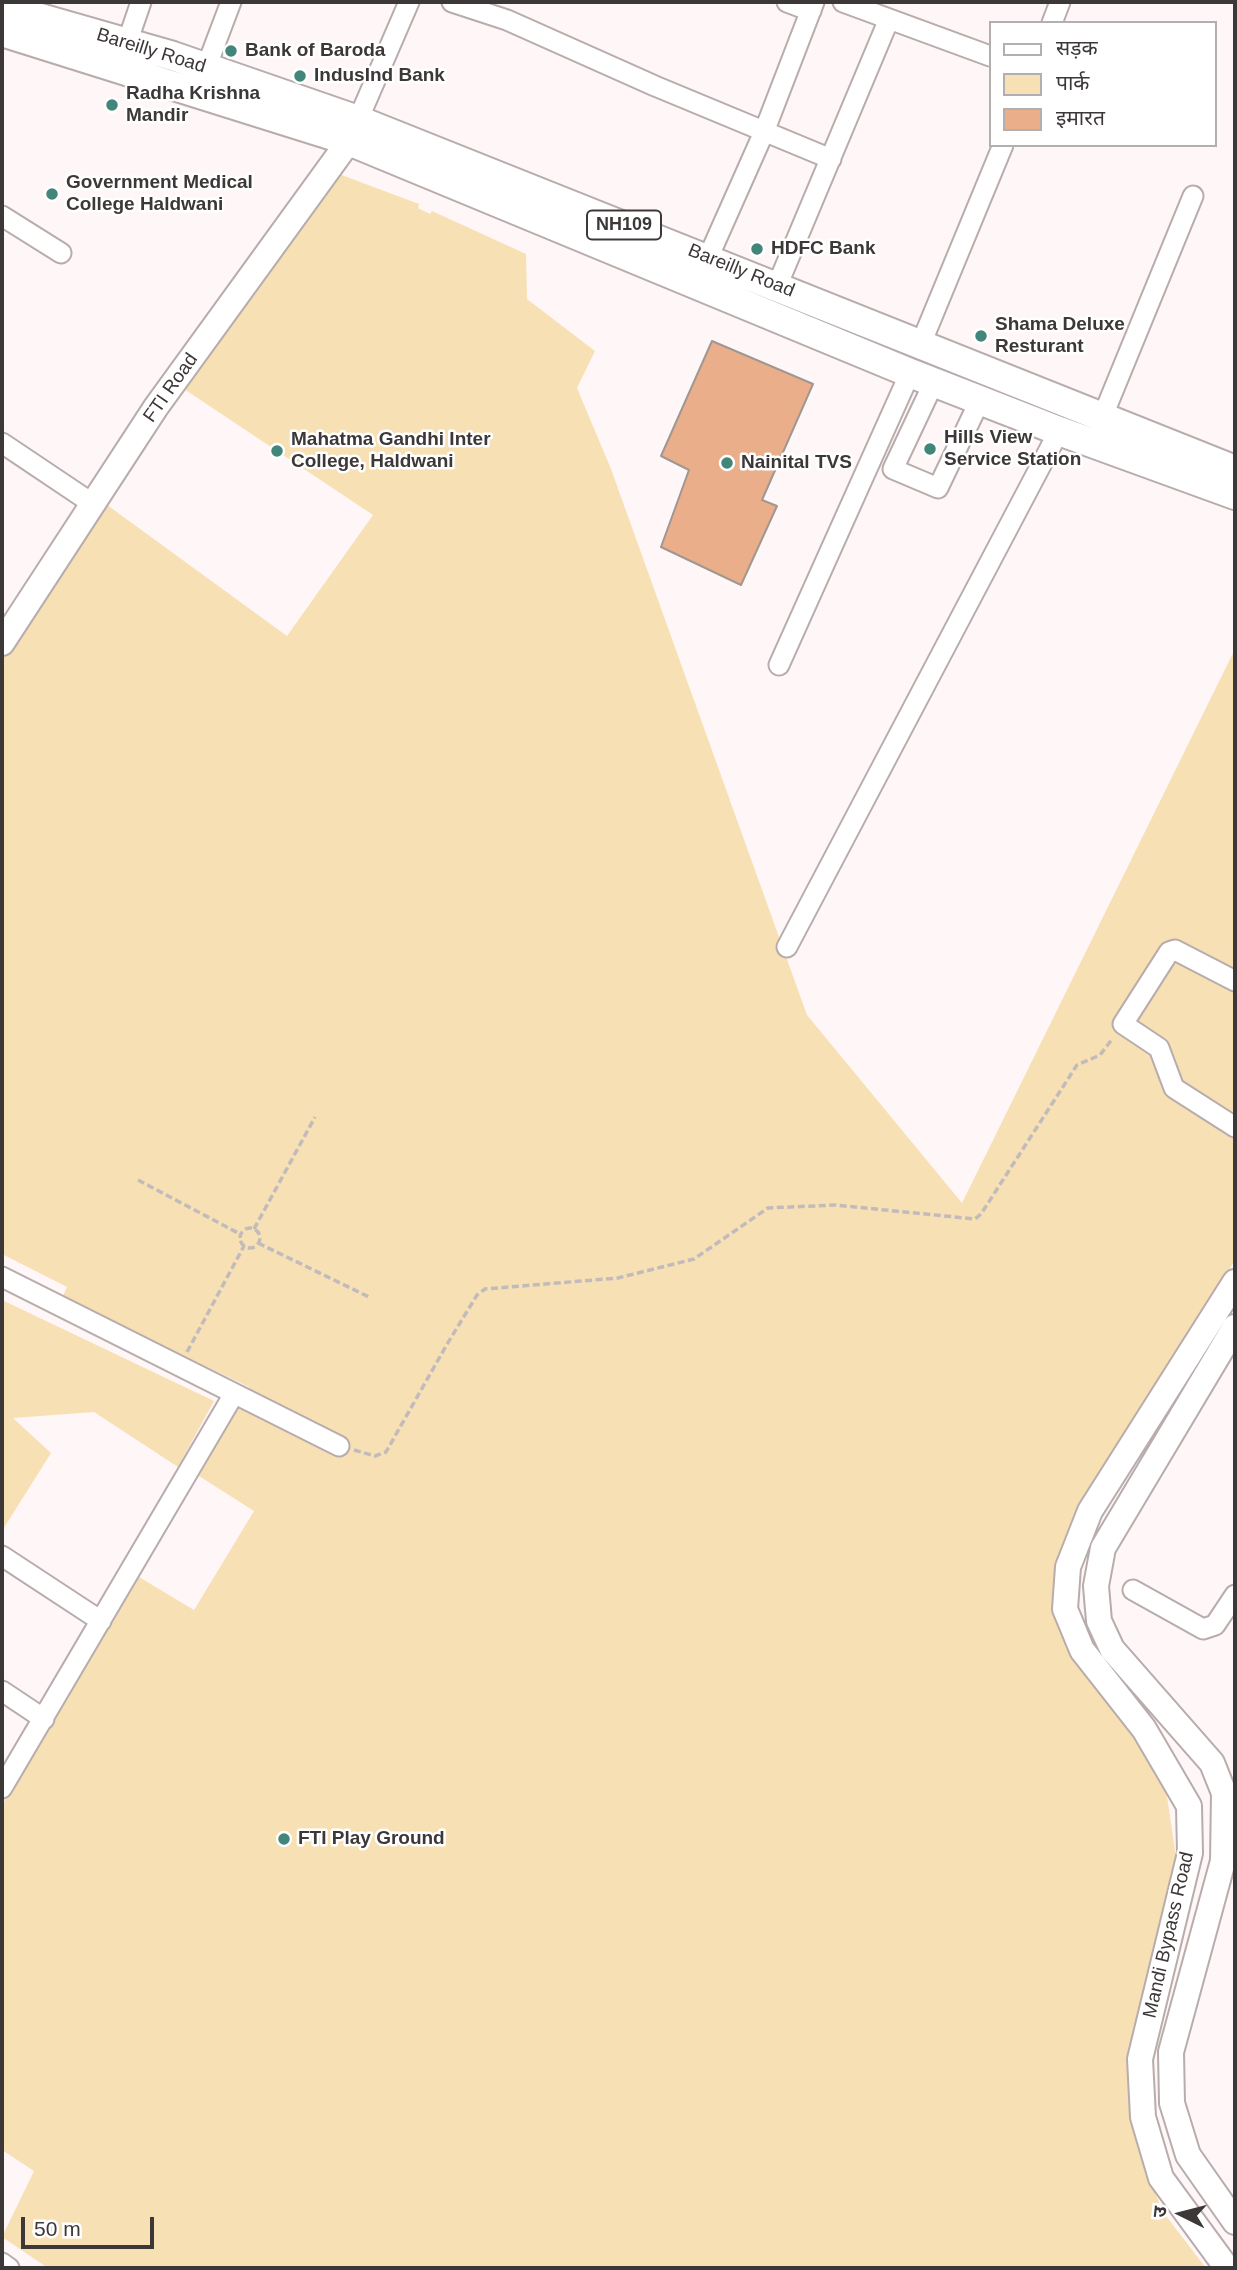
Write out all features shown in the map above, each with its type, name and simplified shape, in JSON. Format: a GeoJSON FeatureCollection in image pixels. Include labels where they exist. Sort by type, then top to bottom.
{"type":"FeatureCollection","features":[{"type":"Feature","properties":{"kind":"highway","name":"Bareilly Road"},"geometry":{"type":"LineString","coordinates":[[2,7],[206,68],[702,270],[922,378],[1059,432],[1235,495]]}},
{"type":"Feature","properties":{"kind":"highway","name":"Bareilly Road"},"geometry":{"type":"LineString","coordinates":[[2,32],[354,130]]}},
{"type":"Feature","properties":{"kind":"highway","name":"Bareilly Road"},"geometry":{"type":"LineString","coordinates":[[702,270],[777,286],[920,346],[1235,470]]}},
{"type":"Feature","properties":{"kind":"highway"},"geometry":{"type":"LineString","coordinates":[[920,346],[922,378]]}},
{"type":"Feature","properties":{"kind":"main road","name":"FTI Road"},"geometry":{"type":"LineString","coordinates":[[2,643],[156,407],[354,130]]}},
{"type":"Feature","properties":{"kind":"main road","name":"Mandi Bypass Road"},"geometry":{"type":"LineString","coordinates":[[1227,2268],[1161,2178],[1143,2117],[1140,2059],[1190,1853],[1189,1806],[1144,1728],[1082,1650],[1065,1609],[1068,1567],[1090,1511],[1235,1282]]}},
{"type":"Feature","properties":{"kind":"main road","name":"Mandi Bypass Road"},"geometry":{"type":"LineString","coordinates":[[1235,1327],[1103,1548],[1096,1586],[1098,1621],[1112,1649],[1212,1763],[1224,1793],[1223,1861],[1171,2052],[1172,2103],[1188,2155],[1235,2222]]}},
{"type":"Feature","properties":{"kind":"street"},"geometry":{"type":"LineString","coordinates":[[127,43],[141,2]]}},
{"type":"Feature","properties":{"kind":"street"},"geometry":{"type":"LineString","coordinates":[[206,68],[231,2]]}},
{"type":"Feature","properties":{"kind":"street"},"geometry":{"type":"LineString","coordinates":[[354,130],[409,2]]}},
{"type":"Feature","properties":{"kind":"street"},"geometry":{"type":"LineString","coordinates":[[452,2],[507,20],[831,159]]}},
{"type":"Feature","properties":{"kind":"street"},"geometry":{"type":"LineString","coordinates":[[702,270],[764,132],[813,6],[787,2]]}},
{"type":"Feature","properties":{"kind":"street"},"geometry":{"type":"LineString","coordinates":[[843,2],[988,55]]}},
{"type":"Feature","properties":{"kind":"street"},"geometry":{"type":"LineString","coordinates":[[1053,21],[1059,2]]}},
{"type":"Feature","properties":{"kind":"street"},"geometry":{"type":"LineString","coordinates":[[777,286],[889,19]]}},
{"type":"Feature","properties":{"kind":"street"},"geometry":{"type":"LineString","coordinates":[[920,346],[1002,147]]}},
{"type":"Feature","properties":{"kind":"street"},"geometry":{"type":"LineString","coordinates":[[1102,418],[1193,196]]}},
{"type":"Feature","properties":{"kind":"street"},"geometry":{"type":"LineString","coordinates":[[2,216],[61,253]]}},
{"type":"Feature","properties":{"kind":"street"},"geometry":{"type":"LineString","coordinates":[[922,378],[893,469],[938,488],[980,400]]}},
{"type":"Feature","properties":{"kind":"street"},"geometry":{"type":"LineString","coordinates":[[779,665],[922,378]]}},
{"type":"Feature","properties":{"kind":"street"},"geometry":{"type":"LineString","coordinates":[[787,947],[1059,432]]}},
{"type":"Feature","properties":{"kind":"street"},"geometry":{"type":"LineString","coordinates":[[2,443],[93,504]]}},
{"type":"Feature","properties":{"kind":"street"},"geometry":{"type":"LineString","coordinates":[[1235,981],[1175,950],[1169,952],[1123,1026],[1159,1048],[1174,1088],[1235,1127]]}},
{"type":"Feature","properties":{"kind":"street"},"geometry":{"type":"LineString","coordinates":[[2,1277],[339,1446]]}},
{"type":"Feature","properties":{"kind":"street"},"geometry":{"type":"LineString","coordinates":[[2,1788],[234,1394]]}},
{"type":"Feature","properties":{"kind":"street"},"geometry":{"type":"LineString","coordinates":[[2,1556],[101,1621]]}},
{"type":"Feature","properties":{"kind":"street"},"geometry":{"type":"LineString","coordinates":[[1133,1590],[1203,1629],[1215,1625],[1235,1595]]}},
{"type":"Feature","properties":{"kind":"street"},"geometry":{"type":"LineString","coordinates":[[2,1691],[44,1719]]}},
{"type":"Feature","properties":{"kind":"street"},"geometry":{"type":"LineString","coordinates":[[2,2263],[9,2268]]}},
{"type":"Feature","properties":{"kind":"path"},"geometry":{"type":"LineString","coordinates":[[339,1446],[375,1456],[386,1452],[464,1316],[477,1295],[485,1289],[618,1278],[694,1259],[768,1208],[797,1204],[835,1205],[975,1219],[981,1214],[1077,1065],[1100,1055],[1123,1026]]}},
{"type":"Feature","properties":{"kind":"path"},"geometry":{"type":"LineString","coordinates":[[254,1229],[315,1117]]}},
{"type":"Feature","properties":{"kind":"path"},"geometry":{"type":"LineString","coordinates":[[138,1180],[240,1234],[244,1246],[180,1366]]}},
{"type":"Feature","properties":{"kind":"path"},"geometry":{"type":"LineString","coordinates":[[240,1234],[244,1230],[254,1229]]}},
{"type":"Feature","properties":{"kind":"path"},"geometry":{"type":"LineString","coordinates":[[254,1229],[258,1233],[258,1243]]}},
{"type":"Feature","properties":{"kind":"path"},"geometry":{"type":"LineString","coordinates":[[244,1246],[250,1248],[258,1243]]}},
{"type":"Feature","properties":{"kind":"path"},"geometry":{"type":"LineString","coordinates":[[258,1243],[369,1297]]}},
{"type":"Feature","properties":{"kind":"green space"},"geometry":{"type":"Polygon","coordinates":[[[339,174],[419,204],[418,208],[430,214],[432,211],[526,254],[527,299],[595,351],[577,388],[611,469],[807,1015],[962,1203],[1235,649],[1235,1260],[1067,1541],[1062,1632],[1165,1783],[1178,1870],[1129,2068],[1140,2155],[1163,2212],[1206,2268],[48,2268],[2,2237],[34,2171],[2,2150],[2,1805],[139,1577],[194,1610],[254,1511],[199,1476],[249,1387],[62,1298],[67,1287],[2,1254],[2,659],[103,502],[287,636],[373,515],[184,389],[339,174]]]}},
{"type":"Feature","properties":{"kind":"green space"},"geometry":{"type":"Polygon","coordinates":[[[2,1300],[214,1401],[178,1467],[94,1412],[13,1418],[51,1453],[2,1531],[2,1300]]]}},
{"type":"Feature","properties":{"kind":"building","name":"Nainital TVS"},"geometry":{"type":"Polygon","coordinates":[[[712,341],[813,384],[762,500],[777,506],[741,585],[661,547],[689,470],[661,456],[712,341]]]}},
{"type":"Feature","properties":{"kind":"place","name":"Bank of Baroda"},"geometry":{"type":"Point","coordinates":[231,51]}},
{"type":"Feature","properties":{"kind":"place","name":"IndusInd Bank"},"geometry":{"type":"Point","coordinates":[300,76]}},
{"type":"Feature","properties":{"kind":"place","name":"Radha Krishna Mandir"},"geometry":{"type":"Point","coordinates":[112,105]}},
{"type":"Feature","properties":{"kind":"place","name":"Government Medical College Haldwani"},"geometry":{"type":"Point","coordinates":[52,194]}},
{"type":"Feature","properties":{"kind":"place","name":"HDFC Bank"},"geometry":{"type":"Point","coordinates":[757,249]}},
{"type":"Feature","properties":{"kind":"place","name":"Shama Deluxe Resturant"},"geometry":{"type":"Point","coordinates":[981,336]}},
{"type":"Feature","properties":{"kind":"place","name":"Hills View Service Station"},"geometry":{"type":"Point","coordinates":[930,449]}},
{"type":"Feature","properties":{"kind":"place","name":"Mahatma Gandhi Inter College, Haldwani"},"geometry":{"type":"Point","coordinates":[277,451]}},
{"type":"Feature","properties":{"kind":"place","name":"Nainital TVS"},"geometry":{"type":"Point","coordinates":[727,463]}},
{"type":"Feature","properties":{"kind":"place","name":"FTI Play Ground"},"geometry":{"type":"Point","coordinates":[284,1839]}}]}
